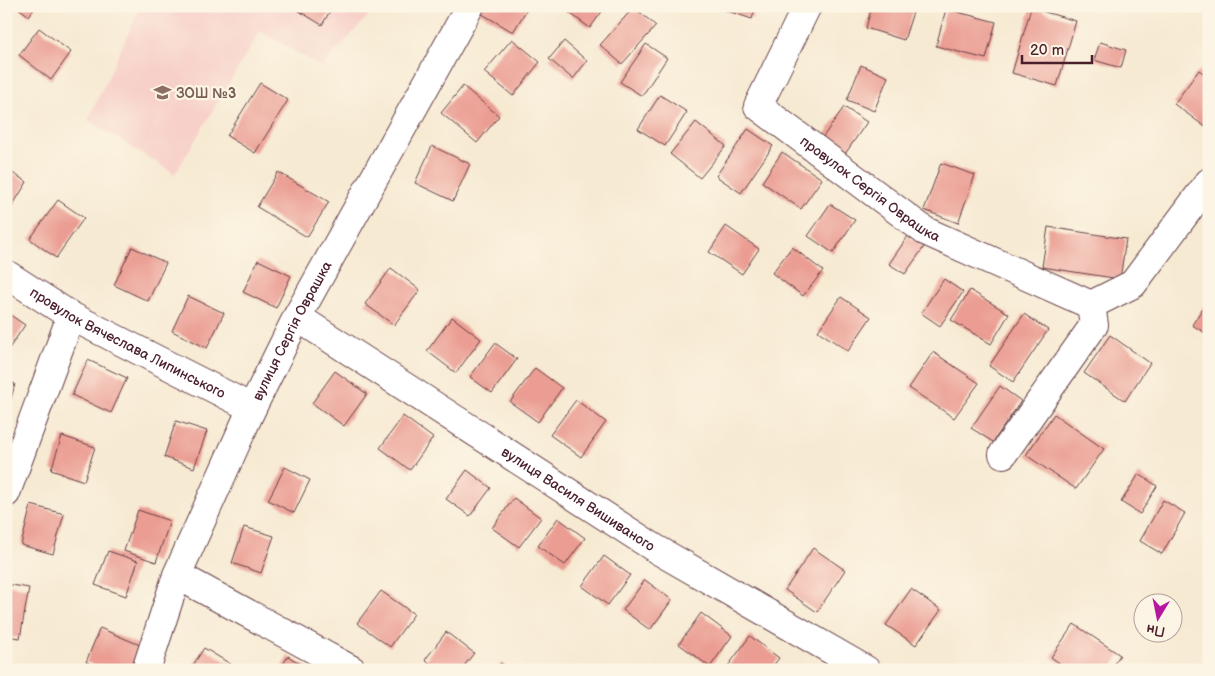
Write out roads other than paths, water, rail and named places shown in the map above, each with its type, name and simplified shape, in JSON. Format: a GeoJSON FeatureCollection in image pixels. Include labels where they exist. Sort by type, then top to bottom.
{"type":"FeatureCollection","features":[{"type":"Feature","properties":{"kind":"street","name":"вулиця Сергія Оврашка"},"geometry":{"type":"LineString","coordinates":[[146,670],[177,575],[252,408],[297,317],[470,6]]}},
{"type":"Feature","properties":{"kind":"street","name":"провулок Сергія Оврашка"},"geometry":{"type":"LineString","coordinates":[[807,6],[758,106],[925,231],[1091,306]]}},
{"type":"Feature","properties":{"kind":"street"},"geometry":{"type":"LineString","coordinates":[[1003,454],[1094,325],[1091,306],[1133,284],[1209,182]]}},
{"type":"Feature","properties":{"kind":"street","name":"провулок Вячеслава Липинського"},"geometry":{"type":"LineString","coordinates":[[6,274],[71,316],[252,408]]}},
{"type":"Feature","properties":{"kind":"street"},"geometry":{"type":"LineString","coordinates":[[6,493],[71,316]]}},
{"type":"Feature","properties":{"kind":"street","name":"вулиця Василя Вишиваного"},"geometry":{"type":"LineString","coordinates":[[297,317],[656,550],[866,670]]}},
{"type":"Feature","properties":{"kind":"street"},"geometry":{"type":"LineString","coordinates":[[177,575],[352,670]]}},
{"type":"Feature","properties":{"kind":"place","name":"ЗОШ №3"},"geometry":{"type":"Point","coordinates":[162,93]}}]}
